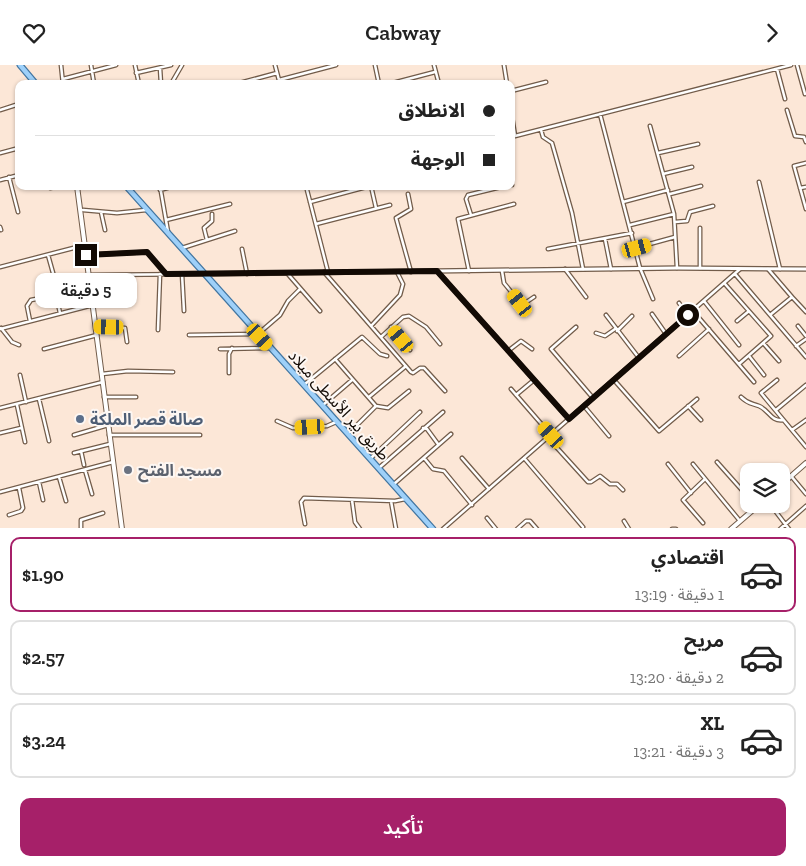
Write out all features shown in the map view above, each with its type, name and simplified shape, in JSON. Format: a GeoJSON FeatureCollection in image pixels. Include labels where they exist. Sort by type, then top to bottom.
{"type":"FeatureCollection","features":[{"type":"Feature","properties":{"kind":"main road"},"geometry":{"type":"LineString","coordinates":[[20,65],[33,80]]}},
{"type":"Feature","properties":{"kind":"main road"},"geometry":{"type":"LineString","coordinates":[[78,190],[122,528]]}},
{"type":"Feature","properties":{"kind":"main road","name":"طريق بير الأسطى ميلاد"},"geometry":{"type":"LineString","coordinates":[[129,190],[270,348],[380,467],[432,528]]}},
{"type":"Feature","properties":{"kind":"main road"},"geometry":{"type":"LineString","coordinates":[[791,476],[806,463]]}},
{"type":"Feature","properties":{"kind":"main road"},"geometry":{"type":"LineString","coordinates":[[731,528],[748,513]]}},
{"type":"Feature","properties":{"kind":"street"},"geometry":{"type":"LineString","coordinates":[[61,65],[62,79],[116,65]]}},
{"type":"Feature","properties":{"kind":"street"},"geometry":{"type":"LineString","coordinates":[[91,65],[93,80]]}},
{"type":"Feature","properties":{"kind":"street"},"geometry":{"type":"LineString","coordinates":[[135,65],[138,80]]}},
{"type":"Feature","properties":{"kind":"street"},"geometry":{"type":"LineString","coordinates":[[136,73],[171,65]]}},
{"type":"Feature","properties":{"kind":"street"},"geometry":{"type":"LineString","coordinates":[[173,80],[182,65]]}},
{"type":"Feature","properties":{"kind":"street"},"geometry":{"type":"LineString","coordinates":[[275,65],[279,80]]}},
{"type":"Feature","properties":{"kind":"street"},"geometry":{"type":"LineString","coordinates":[[287,80],[336,65]]}},
{"type":"Feature","properties":{"kind":"street"},"geometry":{"type":"LineString","coordinates":[[375,65],[377,80]]}},
{"type":"Feature","properties":{"kind":"street"},"geometry":{"type":"LineString","coordinates":[[434,65],[438,80]]}},
{"type":"Feature","properties":{"kind":"street"},"geometry":{"type":"LineString","coordinates":[[504,65],[506,80]]}},
{"type":"Feature","properties":{"kind":"street"},"geometry":{"type":"LineString","coordinates":[[515,131],[516,136],[791,65]]}},
{"type":"Feature","properties":{"kind":"street"},"geometry":{"type":"LineString","coordinates":[[797,65],[805,94]]}},
{"type":"Feature","properties":{"kind":"street"},"geometry":{"type":"LineString","coordinates":[[160,68],[160,80]]}},
{"type":"Feature","properties":{"kind":"street"},"geometry":{"type":"LineString","coordinates":[[777,69],[785,99]]}},
{"type":"Feature","properties":{"kind":"street"},"geometry":{"type":"LineString","coordinates":[[405,80],[435,72]]}},
{"type":"Feature","properties":{"kind":"street"},"geometry":{"type":"LineString","coordinates":[[251,80],[277,73]]}},
{"type":"Feature","properties":{"kind":"street"},"geometry":{"type":"LineString","coordinates":[[515,90],[546,82]]}},
{"type":"Feature","properties":{"kind":"street"},"geometry":{"type":"LineString","coordinates":[[0,110],[15,105]]}},
{"type":"Feature","properties":{"kind":"street"},"geometry":{"type":"LineString","coordinates":[[788,110],[795,136],[804,137],[806,142]]}},
{"type":"Feature","properties":{"kind":"street"},"geometry":{"type":"LineString","coordinates":[[600,114],[640,268],[653,299]]}},
{"type":"Feature","properties":{"kind":"street"},"geometry":{"type":"LineString","coordinates":[[650,126],[674,214],[676,268]]}},
{"type":"Feature","properties":{"kind":"street"},"geometry":{"type":"LineString","coordinates":[[541,130],[543,137],[552,143],[567,196],[583,269]]}},
{"type":"Feature","properties":{"kind":"street"},"geometry":{"type":"LineString","coordinates":[[658,153],[698,144]]}},
{"type":"Feature","properties":{"kind":"street"},"geometry":{"type":"LineString","coordinates":[[0,153],[15,149]]}},
{"type":"Feature","properties":{"kind":"street"},"geometry":{"type":"LineString","coordinates":[[806,163],[794,166],[806,209]]}},
{"type":"Feature","properties":{"kind":"street"},"geometry":{"type":"LineString","coordinates":[[664,174],[692,167]]}},
{"type":"Feature","properties":{"kind":"street"},"geometry":{"type":"LineString","coordinates":[[0,180],[15,176]]}},
{"type":"Feature","properties":{"kind":"street"},"geometry":{"type":"LineString","coordinates":[[9,177],[18,212]]}},
{"type":"Feature","properties":{"kind":"street"},"geometry":{"type":"LineString","coordinates":[[759,182],[780,269]]}},
{"type":"Feature","properties":{"kind":"street"},"geometry":{"type":"LineString","coordinates":[[670,194],[701,186]]}},
{"type":"Feature","properties":{"kind":"street"},"geometry":{"type":"LineString","coordinates":[[800,188],[806,187]]}},
{"type":"Feature","properties":{"kind":"street"},"geometry":{"type":"LineString","coordinates":[[160,190],[169,234]]}},
{"type":"Feature","properties":{"kind":"street"},"geometry":{"type":"LineString","coordinates":[[307,190],[326,272],[412,373],[424,368],[445,391]]}},
{"type":"Feature","properties":{"kind":"street"},"geometry":{"type":"LineString","coordinates":[[310,201],[354,190]]}},
{"type":"Feature","properties":{"kind":"street"},"geometry":{"type":"LineString","coordinates":[[371,190],[376,209]]}},
{"type":"Feature","properties":{"kind":"street"},"geometry":{"type":"LineString","coordinates":[[471,215],[466,199],[468,195],[489,190]]}},
{"type":"Feature","properties":{"kind":"street"},"geometry":{"type":"LineString","coordinates":[[623,201],[668,190]]}},
{"type":"Feature","properties":{"kind":"street"},"geometry":{"type":"LineString","coordinates":[[408,194],[411,209],[396,218],[411,272]]}},
{"type":"Feature","properties":{"kind":"street"},"geometry":{"type":"LineString","coordinates":[[166,220],[230,204]]}},
{"type":"Feature","properties":{"kind":"street"},"geometry":{"type":"LineString","coordinates":[[469,271],[458,221],[460,218],[514,204]]}},
{"type":"Feature","properties":{"kind":"street"},"geometry":{"type":"LineString","coordinates":[[316,225],[390,205]]}},
{"type":"Feature","properties":{"kind":"street"},"geometry":{"type":"LineString","coordinates":[[675,222],[687,221],[690,212],[713,206]]}},
{"type":"Feature","properties":{"kind":"street"},"geometry":{"type":"LineString","coordinates":[[83,210],[123,213],[146,210]]}},
{"type":"Feature","properties":{"kind":"street"},"geometry":{"type":"LineString","coordinates":[[101,212],[105,229]]}},
{"type":"Feature","properties":{"kind":"street"},"geometry":{"type":"LineString","coordinates":[[207,240],[204,228],[212,221],[212,214]]}},
{"type":"Feature","properties":{"kind":"street"},"geometry":{"type":"LineString","coordinates":[[629,225],[674,214]]}},
{"type":"Feature","properties":{"kind":"street"},"geometry":{"type":"LineString","coordinates":[[700,228],[700,268]]}},
{"type":"Feature","properties":{"kind":"street"},"geometry":{"type":"LineString","coordinates":[[182,248],[235,231]]}},
{"type":"Feature","properties":{"kind":"street"},"geometry":{"type":"LineString","coordinates":[[548,249],[632,233]]}},
{"type":"Feature","properties":{"kind":"street"},"geometry":{"type":"LineString","coordinates":[[635,248],[676,237]]}},
{"type":"Feature","properties":{"kind":"street"},"geometry":{"type":"LineString","coordinates":[[606,239],[611,269]]}},
{"type":"Feature","properties":{"kind":"street"},"geometry":{"type":"LineString","coordinates":[[0,267],[85,245]]}},
{"type":"Feature","properties":{"kind":"street"},"geometry":{"type":"LineString","coordinates":[[242,249],[247,274]]}},
{"type":"Feature","properties":{"kind":"street"},"geometry":{"type":"LineString","coordinates":[[86,255],[147,252],[166,274]]}},
{"type":"Feature","properties":{"kind":"street"},"geometry":{"type":"LineString","coordinates":[[48,255],[56,280]]}},
{"type":"Feature","properties":{"kind":"street"},"geometry":{"type":"LineString","coordinates":[[89,275],[640,268],[806,269]]}},
{"type":"Feature","properties":{"kind":"street"},"geometry":{"type":"LineString","coordinates":[[767,268],[806,311]]}},
{"type":"Feature","properties":{"kind":"street"},"geometry":{"type":"LineString","coordinates":[[565,269],[586,297]]}},
{"type":"Feature","properties":{"kind":"street"},"geometry":{"type":"LineString","coordinates":[[444,528],[740,269]]}},
{"type":"Feature","properties":{"kind":"street"},"geometry":{"type":"LineString","coordinates":[[437,271],[569,419]]}},
{"type":"Feature","properties":{"kind":"street"},"geometry":{"type":"LineString","coordinates":[[502,271],[504,283],[522,305],[534,297]]}},
{"type":"Feature","properties":{"kind":"street"},"geometry":{"type":"LineString","coordinates":[[371,326],[400,295],[404,283],[397,272]]}},
{"type":"Feature","properties":{"kind":"street"},"geometry":{"type":"LineString","coordinates":[[287,273],[320,311]]}},
{"type":"Feature","properties":{"kind":"street"},"geometry":{"type":"LineString","coordinates":[[158,330],[160,274]]}},
{"type":"Feature","properties":{"kind":"street"},"geometry":{"type":"LineString","coordinates":[[182,274],[184,311]]}},
{"type":"Feature","properties":{"kind":"street"},"geometry":{"type":"LineString","coordinates":[[735,274],[806,357]]}},
{"type":"Feature","properties":{"kind":"street"},"geometry":{"type":"LineString","coordinates":[[92,298],[126,296],[127,281]]}},
{"type":"Feature","properties":{"kind":"street"},"geometry":{"type":"LineString","coordinates":[[725,283],[771,337],[739,364]]}},
{"type":"Feature","properties":{"kind":"street"},"geometry":{"type":"LineString","coordinates":[[189,335],[258,334],[280,315],[288,301],[300,289]]}},
{"type":"Feature","properties":{"kind":"street"},"geometry":{"type":"LineString","coordinates":[[30,321],[27,306],[31,300],[56,295],[60,313]]}},
{"type":"Feature","properties":{"kind":"street"},"geometry":{"type":"LineString","coordinates":[[770,315],[792,297]]}},
{"type":"Feature","properties":{"kind":"street"},"geometry":{"type":"LineString","coordinates":[[704,301],[739,345]]}},
{"type":"Feature","properties":{"kind":"street"},"geometry":{"type":"LineString","coordinates":[[679,303],[688,315]]}},
{"type":"Feature","properties":{"kind":"street"},"geometry":{"type":"LineString","coordinates":[[19,345],[12,342],[1,328],[93,305]]}},
{"type":"Feature","properties":{"kind":"street"},"geometry":{"type":"LineString","coordinates":[[693,311],[754,383]]}},
{"type":"Feature","properties":{"kind":"street"},"geometry":{"type":"LineString","coordinates":[[737,321],[749,311]]}},
{"type":"Feature","properties":{"kind":"street"},"geometry":{"type":"LineString","coordinates":[[652,314],[666,334]]}},
{"type":"Feature","properties":{"kind":"street"},"geometry":{"type":"LineString","coordinates":[[606,315],[639,358]]}},
{"type":"Feature","properties":{"kind":"street"},"geometry":{"type":"LineString","coordinates":[[381,337],[403,317],[413,317],[426,327],[440,344]]}},
{"type":"Feature","properties":{"kind":"street"},"geometry":{"type":"LineString","coordinates":[[596,333],[605,336],[632,317]]}},
{"type":"Feature","properties":{"kind":"street"},"geometry":{"type":"LineString","coordinates":[[796,346],[806,338],[798,326]]}},
{"type":"Feature","properties":{"kind":"street"},"geometry":{"type":"LineString","coordinates":[[96,327],[125,328],[127,342]]}},
{"type":"Feature","properties":{"kind":"street"},"geometry":{"type":"LineString","coordinates":[[391,327],[410,351]]}},
{"type":"Feature","properties":{"kind":"street"},"geometry":{"type":"LineString","coordinates":[[576,327],[551,349],[593,398]]}},
{"type":"Feature","properties":{"kind":"street"},"geometry":{"type":"LineString","coordinates":[[679,356],[709,329]]}},
{"type":"Feature","properties":{"kind":"street"},"geometry":{"type":"LineString","coordinates":[[44,349],[97,335]]}},
{"type":"Feature","properties":{"kind":"street"},"geometry":{"type":"LineString","coordinates":[[305,384],[362,337],[380,354],[387,355]]}},
{"type":"Feature","properties":{"kind":"street"},"geometry":{"type":"LineString","coordinates":[[508,351],[522,341],[532,349]]}},
{"type":"Feature","properties":{"kind":"street"},"geometry":{"type":"LineString","coordinates":[[764,344],[779,361]]}},
{"type":"Feature","properties":{"kind":"street"},"geometry":{"type":"LineString","coordinates":[[229,373],[229,354],[232,348]]}},
{"type":"Feature","properties":{"kind":"street"},"geometry":{"type":"LineString","coordinates":[[220,349],[270,348]]}},
{"type":"Feature","properties":{"kind":"street"},"geometry":{"type":"LineString","coordinates":[[749,356],[764,375]]}},
{"type":"Feature","properties":{"kind":"street"},"geometry":{"type":"LineString","coordinates":[[335,359],[376,406],[388,408],[409,391]]}},
{"type":"Feature","properties":{"kind":"street"},"geometry":{"type":"LineString","coordinates":[[369,397],[406,365]]}},
{"type":"Feature","properties":{"kind":"street"},"geometry":{"type":"LineString","coordinates":[[102,374],[128,371],[174,373]]}},
{"type":"Feature","properties":{"kind":"street"},"geometry":{"type":"LineString","coordinates":[[20,375],[26,402]]}},
{"type":"Feature","properties":{"kind":"street"},"geometry":{"type":"LineString","coordinates":[[324,405],[352,379]]}},
{"type":"Feature","properties":{"kind":"street"},"geometry":{"type":"LineString","coordinates":[[516,395],[534,380]]}},
{"type":"Feature","properties":{"kind":"street"},"geometry":{"type":"LineString","coordinates":[[614,380],[657,430],[662,430],[697,399]]}},
{"type":"Feature","properties":{"kind":"street"},"geometry":{"type":"LineString","coordinates":[[777,380],[760,393],[806,447]]}},
{"type":"Feature","properties":{"kind":"street"},"geometry":{"type":"LineString","coordinates":[[0,409],[103,382]]}},
{"type":"Feature","properties":{"kind":"street"},"geometry":{"type":"LineString","coordinates":[[776,411],[805,387],[806,391]]}},
{"type":"Feature","properties":{"kind":"street"},"geometry":{"type":"LineString","coordinates":[[511,389],[551,435]]}},
{"type":"Feature","properties":{"kind":"street"},"geometry":{"type":"LineString","coordinates":[[104,397],[136,397]]}},
{"type":"Feature","properties":{"kind":"street"},"geometry":{"type":"LineString","coordinates":[[741,397],[750,405],[759,406],[772,418],[783,420]]}},
{"type":"Feature","properties":{"kind":"street"},"geometry":{"type":"LineString","coordinates":[[39,399],[49,441]]}},
{"type":"Feature","properties":{"kind":"street"},"geometry":{"type":"LineString","coordinates":[[17,405],[25,442]]}},
{"type":"Feature","properties":{"kind":"street"},"geometry":{"type":"LineString","coordinates":[[348,433],[376,406]]}},
{"type":"Feature","properties":{"kind":"street"},"geometry":{"type":"LineString","coordinates":[[584,406],[609,436]]}},
{"type":"Feature","properties":{"kind":"street"},"geometry":{"type":"LineString","coordinates":[[688,406],[701,420]]}},
{"type":"Feature","properties":{"kind":"street"},"geometry":{"type":"LineString","coordinates":[[380,467],[443,411]]}},
{"type":"Feature","properties":{"kind":"street"},"geometry":{"type":"LineString","coordinates":[[371,458],[420,412]]}},
{"type":"Feature","properties":{"kind":"street"},"geometry":{"type":"LineString","coordinates":[[792,431],[806,420]]}},
{"type":"Feature","properties":{"kind":"street"},"geometry":{"type":"LineString","coordinates":[[277,421],[293,428],[332,426],[337,421]]}},
{"type":"Feature","properties":{"kind":"street"},"geometry":{"type":"LineString","coordinates":[[74,435],[108,425]]}},
{"type":"Feature","properties":{"kind":"street"},"geometry":{"type":"LineString","coordinates":[[0,433],[21,428]]}},
{"type":"Feature","properties":{"kind":"street"},"geometry":{"type":"LineString","coordinates":[[423,428],[427,429],[439,444]]}},
{"type":"Feature","properties":{"kind":"street"},"geometry":{"type":"LineString","coordinates":[[394,484],[451,434]]}},
{"type":"Feature","properties":{"kind":"street"},"geometry":{"type":"LineString","coordinates":[[109,435],[200,435]]}},
{"type":"Feature","properties":{"kind":"street"},"geometry":{"type":"LineString","coordinates":[[548,438],[588,481],[591,482],[600,476],[609,484],[617,484],[624,490]]}},
{"type":"Feature","properties":{"kind":"street"},"geometry":{"type":"LineString","coordinates":[[74,453],[110,444]]}},
{"type":"Feature","properties":{"kind":"street"},"geometry":{"type":"LineString","coordinates":[[81,451],[84,465]]}},
{"type":"Feature","properties":{"kind":"street"},"geometry":{"type":"LineString","coordinates":[[424,458],[433,469],[441,469],[447,473],[472,505]]}},
{"type":"Feature","properties":{"kind":"street"},"geometry":{"type":"LineString","coordinates":[[462,458],[489,489]]}},
{"type":"Feature","properties":{"kind":"street"},"geometry":{"type":"LineString","coordinates":[[524,458],[583,527]]}},
{"type":"Feature","properties":{"kind":"street"},"geometry":{"type":"LineString","coordinates":[[0,492],[113,462]]}},
{"type":"Feature","properties":{"kind":"street"},"geometry":{"type":"LineString","coordinates":[[717,462],[740,488]]}},
{"type":"Feature","properties":{"kind":"street"},"geometry":{"type":"LineString","coordinates":[[668,464],[691,493]]}},
{"type":"Feature","properties":{"kind":"street"},"geometry":{"type":"LineString","coordinates":[[693,464],[740,521]]}},
{"type":"Feature","properties":{"kind":"street"},"geometry":{"type":"LineString","coordinates":[[85,469],[92,494]]}},
{"type":"Feature","properties":{"kind":"street"},"geometry":{"type":"LineString","coordinates":[[791,476],[806,494]]}},
{"type":"Feature","properties":{"kind":"street"},"geometry":{"type":"LineString","coordinates":[[59,477],[66,501]]}},
{"type":"Feature","properties":{"kind":"street"},"geometry":{"type":"LineString","coordinates":[[703,523],[684,502],[684,499],[706,479]]}},
{"type":"Feature","properties":{"kind":"street"},"geometry":{"type":"LineString","coordinates":[[39,482],[43,500]]}},
{"type":"Feature","properties":{"kind":"street"},"geometry":{"type":"LineString","coordinates":[[9,515],[21,511],[23,508],[19,488]]}},
{"type":"Feature","properties":{"kind":"street"},"geometry":{"type":"LineString","coordinates":[[305,524],[301,502],[304,499],[391,501],[406,499]]}},
{"type":"Feature","properties":{"kind":"street"},"geometry":{"type":"LineString","coordinates":[[352,500],[355,522],[359,528]]}},
{"type":"Feature","properties":{"kind":"street"},"geometry":{"type":"LineString","coordinates":[[391,501],[396,528]]}},
{"type":"Feature","properties":{"kind":"street"},"geometry":{"type":"LineString","coordinates":[[781,528],[806,506]]}},
{"type":"Feature","properties":{"kind":"street"},"geometry":{"type":"LineString","coordinates":[[81,528],[81,520],[103,513]]}},
{"type":"Feature","properties":{"kind":"street"},"geometry":{"type":"LineString","coordinates":[[777,513],[788,528]]}},
{"type":"Feature","properties":{"kind":"street"},"geometry":{"type":"LineString","coordinates":[[486,518],[495,528]]}},
{"type":"Feature","properties":{"kind":"street"},"geometry":{"type":"LineString","coordinates":[[518,528],[526,521],[530,521],[537,528]]}},
{"type":"Feature","properties":{"kind":"street"},"geometry":{"type":"LineString","coordinates":[[624,521],[628,528]]}},
{"type":"Feature","properties":{"kind":"place","name":"صالة قصر الملكة"},"geometry":{"type":"Point","coordinates":[80,419]}},
{"type":"Feature","properties":{"kind":"place","name":"مسجد الفتح"},"geometry":{"type":"Point","coordinates":[128,470]}},
{"type":"Feature","properties":{"kind":"route"},"geometry":{"type":"LineString","coordinates":[[86,255],[147,252],[166,274],[437,271],[569,419],[688,315]]}}]}
